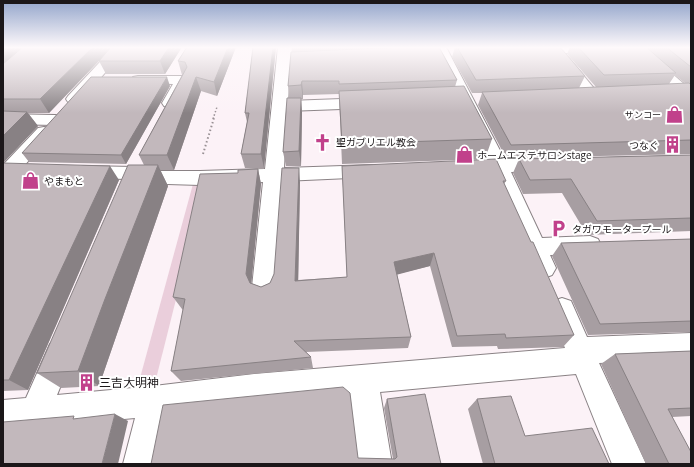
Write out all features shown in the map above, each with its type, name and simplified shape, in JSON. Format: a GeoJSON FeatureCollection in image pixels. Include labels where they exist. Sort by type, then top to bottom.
{"type":"FeatureCollection","features":[{"type":"Feature","properties":{"kind":"street"},"geometry":{"type":"LineString","coordinates":[[5,172],[55,120],[100,80],[107,69]]}},
{"type":"Feature","properties":{"kind":"street"},"geometry":{"type":"LineString","coordinates":[[264,287],[280,106],[287,69]]}},
{"type":"Feature","properties":{"kind":"street"},"geometry":{"type":"LineString","coordinates":[[446,69],[457,99],[499,166],[629,464]]}},
{"type":"Feature","properties":{"kind":"street"},"geometry":{"type":"LineString","coordinates":[[574,69],[600,94],[576,95]]}},
{"type":"Feature","properties":{"kind":"street"},"geometry":{"type":"LineString","coordinates":[[652,69],[688,95]]}},
{"type":"Feature","properties":{"kind":"street"},"geometry":{"type":"LineString","coordinates":[[124,80],[175,73],[183,80],[161,119]]}},
{"type":"Feature","properties":{"kind":"street"},"geometry":{"type":"LineString","coordinates":[[661,93],[688,95]]}},
{"type":"Feature","properties":{"kind":"street"},"geometry":{"type":"LineString","coordinates":[[457,99],[481,98]]}},
{"type":"Feature","properties":{"kind":"street"},"geometry":{"type":"LineString","coordinates":[[280,106],[380,102]]}},
{"type":"Feature","properties":{"kind":"street"},"geometry":{"type":"LineString","coordinates":[[3,120],[55,120]]}},
{"type":"Feature","properties":{"kind":"street"},"geometry":{"type":"LineString","coordinates":[[452,168],[560,165]]}},
{"type":"Feature","properties":{"kind":"street"},"geometry":{"type":"LineString","coordinates":[[5,172],[33,170]]}},
{"type":"Feature","properties":{"kind":"street"},"geometry":{"type":"LineString","coordinates":[[64,171],[197,178],[390,170]]}},
{"type":"Feature","properties":{"kind":"street"},"geometry":{"type":"LineString","coordinates":[[534,247],[613,244]]}},
{"type":"Feature","properties":{"kind":"street"},"geometry":{"type":"LineString","coordinates":[[35,412],[68,331]]}},
{"type":"Feature","properties":{"kind":"street"},"geometry":{"type":"LineString","coordinates":[[3,415],[154,401],[254,389],[364,379],[582,355],[691,346]]}},
{"type":"Feature","properties":{"kind":"street"},"geometry":{"type":"LineString","coordinates":[[364,379],[374,464]]}},
{"type":"Feature","properties":{"kind":"street"},"geometry":{"type":"LineString","coordinates":[[140,464],[154,401]]}},
{"type":"Feature","properties":{"kind":"path"},"geometry":{"type":"LineString","coordinates":[[197,178],[217,107]]}},
{"type":"Feature","properties":{"kind":"shaded area"},"geometry":{"type":"Polygon","coordinates":[[[193,184],[205,184],[154,387],[137,389],[193,184]]]}},
{"type":"Feature","properties":{"kind":"building"},"geometry":{"type":"Polygon","coordinates":[[[3,69],[71,69],[40,99],[3,99],[3,69]]]}},
{"type":"Feature","properties":{"kind":"building"},"geometry":{"type":"Polygon","coordinates":[[[186,69],[219,69],[214,82],[196,77],[167,155],[139,155],[186,69]]]}},
{"type":"Feature","properties":{"kind":"building"},"geometry":{"type":"Polygon","coordinates":[[[250,69],[271,69],[261,154],[241,154],[249,113],[245,113],[250,69]]]}},
{"type":"Feature","properties":{"kind":"building"},"geometry":{"type":"Polygon","coordinates":[[[290,69],[451,69],[457,80],[339,84],[339,81],[302,81],[301,85],[288,86],[290,69]]]}},
{"type":"Feature","properties":{"kind":"building"},"geometry":{"type":"Polygon","coordinates":[[[470,69],[579,69],[585,76],[476,80],[470,69]]]}},
{"type":"Feature","properties":{"kind":"building"},"geometry":{"type":"Polygon","coordinates":[[[598,69],[671,69],[676,73],[604,75],[598,69]]]}},
{"type":"Feature","properties":{"kind":"building"},"geometry":{"type":"Polygon","coordinates":[[[91,77],[167,77],[121,155],[22,153],[91,77]]]}},
{"type":"Feature","properties":{"kind":"building"},"geometry":{"type":"Polygon","coordinates":[[[689,83],[691,85],[691,140],[511,145],[482,92],[689,83]]]}},
{"type":"Feature","properties":{"kind":"building"},"geometry":{"type":"Polygon","coordinates":[[[464,86],[492,139],[342,144],[339,91],[464,86]]]}},
{"type":"Feature","properties":{"kind":"building"},"geometry":{"type":"Polygon","coordinates":[[[287,98],[301,98],[299,151],[283,152],[287,98]]]}},
{"type":"Feature","properties":{"kind":"building"},"geometry":{"type":"Polygon","coordinates":[[[3,111],[27,112],[3,136],[3,111]]]}},
{"type":"Feature","properties":{"kind":"building"},"geometry":{"type":"Polygon","coordinates":[[[691,155],[691,218],[597,221],[571,179],[530,180],[519,159],[691,155]]]}},
{"type":"Feature","properties":{"kind":"building"},"geometry":{"type":"Polygon","coordinates":[[[496,159],[506,181],[503,181],[531,242],[533,242],[574,335],[506,338],[505,334],[457,336],[434,253],[394,262],[411,337],[294,341],[311,357],[171,371],[185,299],[173,297],[200,174],[238,173],[238,170],[258,169],[246,274],[250,283],[261,287],[270,283],[274,274],[282,168],[299,168],[295,281],[347,277],[342,166],[496,159]]]}},
{"type":"Feature","properties":{"kind":"building"},"geometry":{"type":"Polygon","coordinates":[[[3,163],[110,166],[9,380],[3,380],[3,163]]]}},
{"type":"Feature","properties":{"kind":"building"},"geometry":{"type":"Polygon","coordinates":[[[128,165],[158,165],[78,371],[37,373],[128,165]]]}},
{"type":"Feature","properties":{"kind":"building"},"geometry":{"type":"Polygon","coordinates":[[[691,239],[691,321],[600,324],[561,243],[691,239]]]}},
{"type":"Feature","properties":{"kind":"building"},"geometry":{"type":"Polygon","coordinates":[[[691,351],[691,408],[668,409],[691,452],[691,464],[669,464],[615,354],[691,351]]]}},
{"type":"Feature","properties":{"kind":"building"},"geometry":{"type":"Polygon","coordinates":[[[343,387],[350,393],[358,458],[395,459],[397,457],[387,399],[425,394],[441,464],[151,464],[163,405],[343,387]]]}},
{"type":"Feature","properties":{"kind":"building"},"geometry":{"type":"Polygon","coordinates":[[[511,396],[525,436],[592,428],[609,464],[495,464],[477,399],[511,396]]]}},
{"type":"Feature","properties":{"kind":"building"},"geometry":{"type":"Polygon","coordinates":[[[115,414],[102,464],[3,464],[3,422],[74,416],[73,419],[115,414]]]}},
{"type":"Feature","properties":{"kind":"place","name":"サンコー"},"geometry":{"type":"Point","coordinates":[674,115]}},
{"type":"Feature","properties":{"kind":"place","name":"聖ガブリエル教会"},"geometry":{"type":"Point","coordinates":[323,142]}},
{"type":"Feature","properties":{"kind":"place","name":"つなぐ"},"geometry":{"type":"Point","coordinates":[672,145]}},
{"type":"Feature","properties":{"kind":"place","name":"ホームエステサロンstage"},"geometry":{"type":"Point","coordinates":[464,155]}},
{"type":"Feature","properties":{"kind":"place","name":"やまもと"},"geometry":{"type":"Point","coordinates":[31,181]}},
{"type":"Feature","properties":{"kind":"place","name":"タガワモータープール"},"geometry":{"type":"Point","coordinates":[559,229]}},
{"type":"Feature","properties":{"kind":"place","name":"三吉大明神"},"geometry":{"type":"Point","coordinates":[86,383]}}]}
